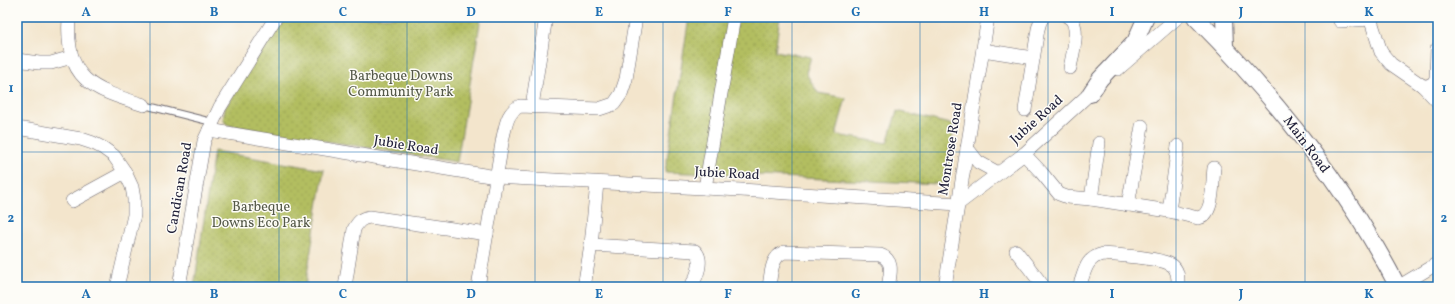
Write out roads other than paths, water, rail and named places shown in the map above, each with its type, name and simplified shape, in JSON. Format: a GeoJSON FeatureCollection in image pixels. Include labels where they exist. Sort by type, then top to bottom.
{"type":"FeatureCollection","features":[{"type":"Feature","properties":{"kind":"street"},"geometry":{"type":"LineString","coordinates":[[69,17],[69,40],[72,57],[85,79],[97,88],[115,96],[144,105]]}},
{"type":"Feature","properties":{"kind":"street","name":"Candican Road"},"geometry":{"type":"LineString","coordinates":[[179,287],[201,154],[210,126],[220,107],[276,17]]}},
{"type":"Feature","properties":{"kind":"street"},"geometry":{"type":"LineString","coordinates":[[532,106],[546,17]]}},
{"type":"Feature","properties":{"kind":"street"},"geometry":{"type":"LineString","coordinates":[[478,287],[496,177],[506,125],[510,113],[514,108],[520,106],[599,109],[614,104],[621,94],[626,79],[636,17]]}},
{"type":"Feature","properties":{"kind":"street"},"geometry":{"type":"LineString","coordinates":[[705,188],[734,17]]}},
{"type":"Feature","properties":{"kind":"street","name":"Montrose Road"},"geometry":{"type":"LineString","coordinates":[[945,287],[988,17]]}},
{"type":"Feature","properties":{"kind":"street"},"geometry":{"type":"LineString","coordinates":[[1024,110],[1038,29],[1043,17]]}},
{"type":"Feature","properties":{"kind":"street"},"geometry":{"type":"LineString","coordinates":[[1068,17],[1071,18],[1076,32],[1070,68]]}},
{"type":"Feature","properties":{"kind":"street"},"geometry":{"type":"LineString","coordinates":[[1090,94],[1100,79],[1135,42],[1146,17]]}},
{"type":"Feature","properties":{"kind":"street","name":"Jubie Road"},"geometry":{"type":"LineString","coordinates":[[210,126],[496,177],[705,188],[958,204],[1024,154],[1178,17]]}},
{"type":"Feature","properties":{"kind":"street","name":"Main Road"},"geometry":{"type":"LineString","coordinates":[[1195,17],[1225,47],[1284,114],[1336,183],[1363,225],[1398,287]]}},
{"type":"Feature","properties":{"kind":"street"},"geometry":{"type":"LineString","coordinates":[[1224,17],[1225,47]]}},
{"type":"Feature","properties":{"kind":"street"},"geometry":{"type":"LineString","coordinates":[[1340,21],[1371,18],[1381,52],[1384,57],[1391,64],[1423,86],[1438,102]]}},
{"type":"Feature","properties":{"kind":"street"},"geometry":{"type":"LineString","coordinates":[[1423,86],[1430,85],[1435,82],[1437,49]]}},
{"type":"Feature","properties":{"kind":"street"},"geometry":{"type":"LineString","coordinates":[[983,50],[1033,58]]}},
{"type":"Feature","properties":{"kind":"street"},"geometry":{"type":"LineString","coordinates":[[17,60],[51,63],[72,57]]}},
{"type":"Feature","properties":{"kind":"street"},"geometry":{"type":"LineString","coordinates":[[1128,205],[1142,126]]}},
{"type":"Feature","properties":{"kind":"street"},"geometry":{"type":"LineString","coordinates":[[17,128],[81,139],[93,143],[114,156],[125,172],[132,187],[134,215],[117,287]]}},
{"type":"Feature","properties":{"kind":"street"},"geometry":{"type":"LineString","coordinates":[[1091,199],[1099,143]]}},
{"type":"Feature","properties":{"kind":"street"},"geometry":{"type":"LineString","coordinates":[[1169,211],[1178,146]]}},
{"type":"Feature","properties":{"kind":"street"},"geometry":{"type":"LineString","coordinates":[[967,148],[978,162],[998,173]]}},
{"type":"Feature","properties":{"kind":"street"},"geometry":{"type":"LineString","coordinates":[[1024,154],[1059,194],[1067,197],[1091,199],[1169,211],[1198,218],[1206,214],[1210,205],[1214,168]]}},
{"type":"Feature","properties":{"kind":"street"},"geometry":{"type":"LineString","coordinates":[[72,201],[125,172]]}},
{"type":"Feature","properties":{"kind":"street"},"geometry":{"type":"LineString","coordinates":[[584,287],[591,246],[597,183]]}},
{"type":"Feature","properties":{"kind":"street"},"geometry":{"type":"LineString","coordinates":[[345,287],[354,229],[364,218],[370,217],[487,234]]}},
{"type":"Feature","properties":{"kind":"street"},"geometry":{"type":"LineString","coordinates":[[591,246],[695,251],[698,254],[699,264],[694,282],[690,287]]}},
{"type":"Feature","properties":{"kind":"street"},"geometry":{"type":"LineString","coordinates":[[1016,251],[1044,287]]}},
{"type":"Feature","properties":{"kind":"street"},"geometry":{"type":"LineString","coordinates":[[769,287],[774,262],[779,254],[784,252],[880,255],[886,257],[891,267],[888,287]]}},
{"type":"Feature","properties":{"kind":"street"},"geometry":{"type":"LineString","coordinates":[[1079,287],[1085,269],[1090,260],[1096,255],[1103,254],[1156,260],[1170,264],[1174,266],[1178,276],[1178,287]]}},
{"type":"Feature","properties":{"kind":"street"},"geometry":{"type":"LineString","coordinates":[[1398,287],[1438,263]]}},
{"type":"Feature","properties":{"kind":"lane"},"geometry":{"type":"LineString","coordinates":[[144,105],[210,126]]}},
{"type":"Feature","properties":{"kind":"park label","name":"Barbeque Downs Community Park"},"geometry":{"type":"Point","coordinates":[401,84]}},
{"type":"Feature","properties":{"kind":"park label","name":"Barbeque Downs Eco Park"},"geometry":{"type":"Point","coordinates":[261,216]}}]}
